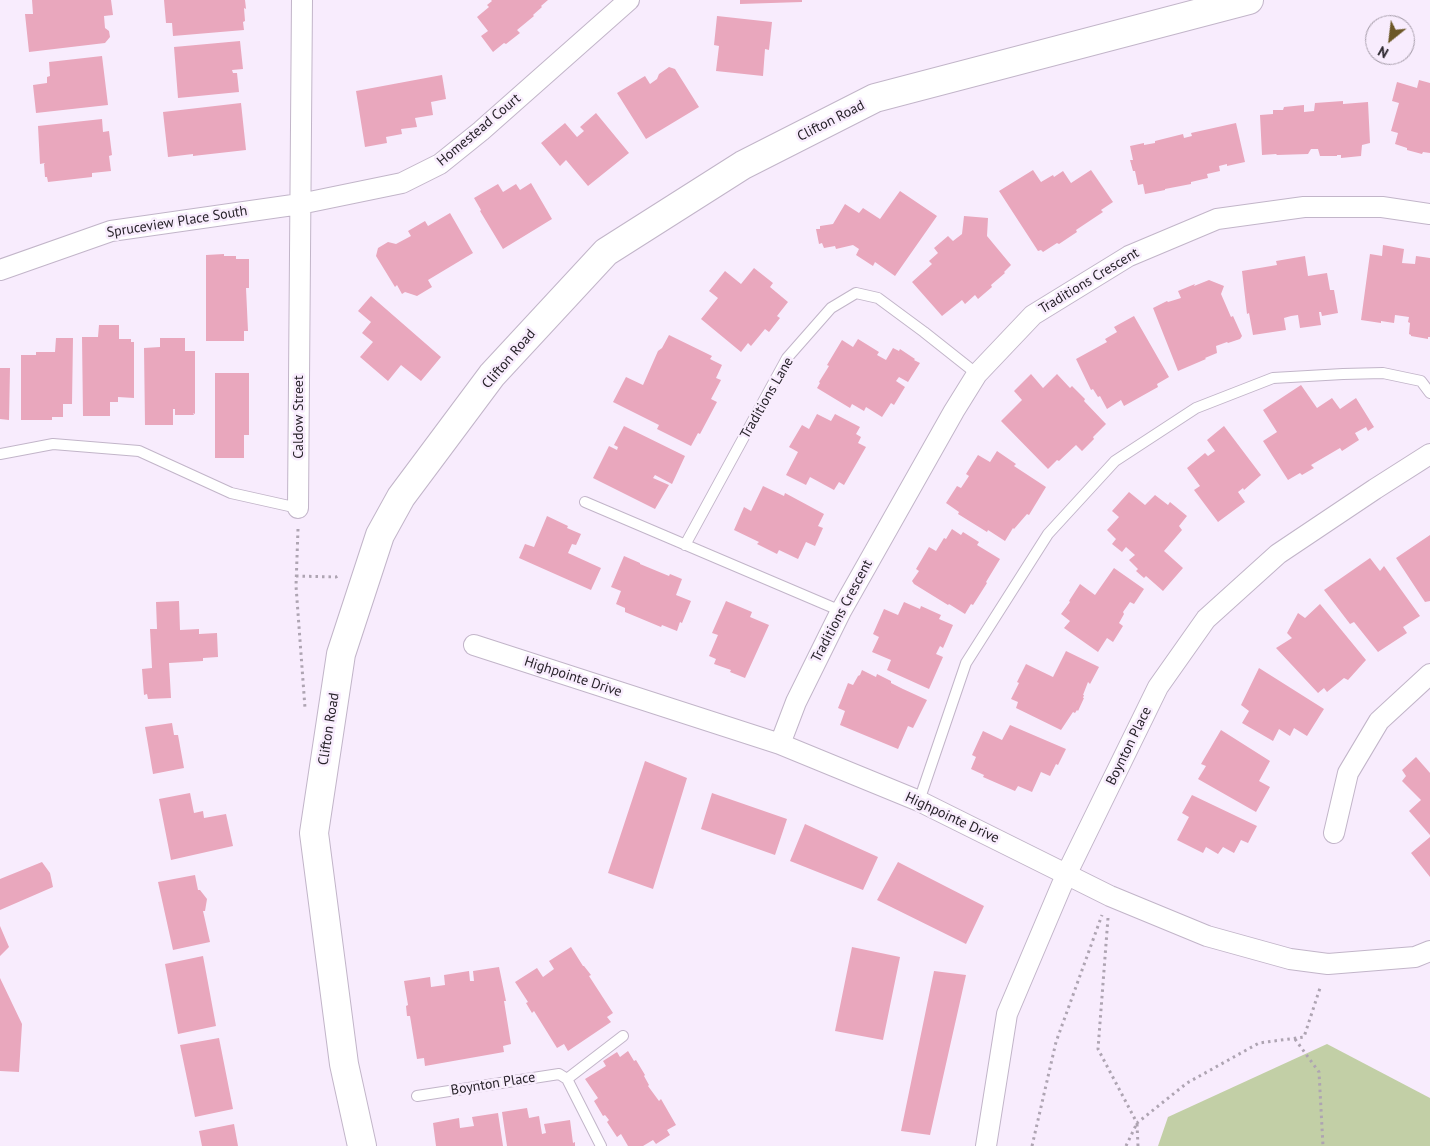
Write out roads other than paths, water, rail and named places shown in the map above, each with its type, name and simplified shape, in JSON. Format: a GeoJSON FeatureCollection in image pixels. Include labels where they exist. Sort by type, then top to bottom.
{"type":"FeatureCollection","features":[{"type":"Feature","properties":{"kind":"main road","name":"Clifton Road"},"geometry":{"type":"LineString","coordinates":[[362,1146],[344,1064],[314,833],[341,654],[380,535],[401,497],[492,375],[606,252],[743,165],[875,98],[1249,0]]}},
{"type":"Feature","properties":{"kind":"street","name":"Caldow Street"},"geometry":{"type":"LineString","coordinates":[[298,508],[302,0]]}},
{"type":"Feature","properties":{"kind":"street","name":"Homestead Court"},"geometry":{"type":"LineString","coordinates":[[300,204],[402,183],[440,164],[481,131],[629,0]]}},
{"type":"Feature","properties":{"kind":"street","name":"Spruceview Place South"},"geometry":{"type":"LineString","coordinates":[[0,267],[110,230],[300,204]]}},
{"type":"Feature","properties":{"kind":"street","name":"Traditions Crescent"},"geometry":{"type":"LineString","coordinates":[[780,744],[796,702],[842,610],[954,410],[977,374],[1034,314],[1128,256],[1217,219],[1304,207],[1382,207],[1430,214]]}},
{"type":"Feature","properties":{"kind":"street","name":"Boynton Place"},"geometry":{"type":"LineString","coordinates":[[986,1146],[1007,1014],[1066,875],[1158,687],[1206,619],[1278,554],[1430,454]]}},
{"type":"Feature","properties":{"kind":"street","name":"Highpointe Drive"},"geometry":{"type":"LineString","coordinates":[[474,645],[780,744],[919,801],[1110,896],[1207,936],[1290,959],[1328,964],[1415,956],[1430,951]]}},
{"type":"Feature","properties":{"kind":"street"},"geometry":{"type":"LineString","coordinates":[[1334,833],[1348,773],[1379,721],[1430,674]]}},
{"type":"Feature","properties":{"kind":"lane","name":"Traditions Lane"},"geometry":{"type":"LineString","coordinates":[[685,545],[787,358],[830,308],[856,293],[878,298],[977,374]]}},
{"type":"Feature","properties":{"kind":"lane"},"geometry":{"type":"LineString","coordinates":[[919,801],[966,663],[1048,534],[1115,461],[1196,408],[1273,378],[1383,373],[1421,381],[1430,393]]}},
{"type":"Feature","properties":{"kind":"lane"},"geometry":{"type":"LineString","coordinates":[[0,454],[53,444],[138,451],[231,493],[298,508]]}},
{"type":"Feature","properties":{"kind":"lane"},"geometry":{"type":"LineString","coordinates":[[585,502],[842,610]]}},
{"type":"Feature","properties":{"kind":"lane"},"geometry":{"type":"LineString","coordinates":[[601,1146],[568,1079],[623,1036]]}},
{"type":"Feature","properties":{"kind":"lane","name":"Boynton Place"},"geometry":{"type":"LineString","coordinates":[[418,1096],[559,1074],[568,1079]]}}]}
